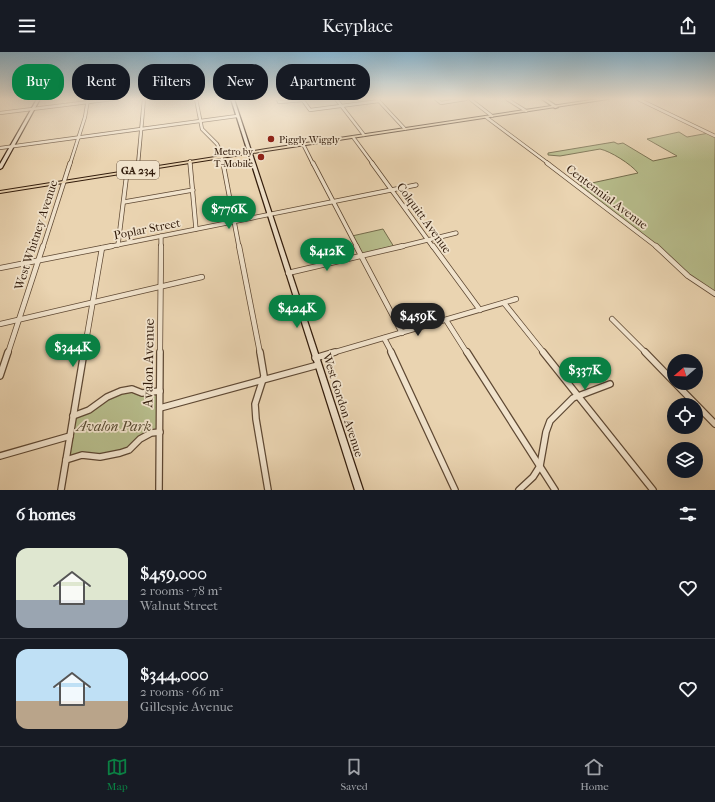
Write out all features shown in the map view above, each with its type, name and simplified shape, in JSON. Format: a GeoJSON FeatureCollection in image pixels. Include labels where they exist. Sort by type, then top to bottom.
{"type":"FeatureCollection","features":[{"type":"Feature","properties":{"kind":"main road","name":"GA 234"},"geometry":{"type":"LineString","coordinates":[[0,192],[249,152],[470,119]]}},
{"type":"Feature","properties":{"kind":"street"},"geometry":{"type":"LineString","coordinates":[[0,168],[28,119]]}},
{"type":"Feature","properties":{"kind":"street","name":"West Whitney Avenue"},"geometry":{"type":"LineString","coordinates":[[0,376],[65,182],[84,119]]}},
{"type":"Feature","properties":{"kind":"street"},"geometry":{"type":"LineString","coordinates":[[137,170],[142,119]]}},
{"type":"Feature","properties":{"kind":"street"},"geometry":{"type":"LineString","coordinates":[[0,148],[212,119]]}},
{"type":"Feature","properties":{"kind":"street","name":"West Gordon Avenue"},"geometry":{"type":"LineString","coordinates":[[238,119],[359,490]]}},
{"type":"Feature","properties":{"kind":"street"},"geometry":{"type":"LineString","coordinates":[[352,119],[364,135]]}},
{"type":"Feature","properties":{"kind":"street"},"geometry":{"type":"LineString","coordinates":[[396,119],[405,129]]}},
{"type":"Feature","properties":{"kind":"street","name":"Centennial Avenue"},"geometry":{"type":"LineString","coordinates":[[489,119],[650,240],[688,276],[715,294]]}},
{"type":"Feature","properties":{"kind":"street"},"geometry":{"type":"LineString","coordinates":[[681,119],[715,136]]}},
{"type":"Feature","properties":{"kind":"street"},"geometry":{"type":"LineString","coordinates":[[200,121],[204,132],[216,144],[221,157],[262,362],[264,376],[255,404],[256,419],[268,490]]}},
{"type":"Feature","properties":{"kind":"street","name":"Colquitt Avenue"},"geometry":{"type":"LineString","coordinates":[[353,137],[480,310]]}},
{"type":"Feature","properties":{"kind":"street"},"geometry":{"type":"LineString","coordinates":[[303,144],[402,333]]}},
{"type":"Feature","properties":{"kind":"street"},"geometry":{"type":"LineString","coordinates":[[190,162],[196,229]]}},
{"type":"Feature","properties":{"kind":"street"},"geometry":{"type":"LineString","coordinates":[[118,245],[127,172]]}},
{"type":"Feature","properties":{"kind":"street","name":"Poplar Street"},"geometry":{"type":"LineString","coordinates":[[0,268],[416,185]]}},
{"type":"Feature","properties":{"kind":"street"},"geometry":{"type":"LineString","coordinates":[[124,202],[193,190]]}},
{"type":"Feature","properties":{"kind":"street"},"geometry":{"type":"LineString","coordinates":[[288,273],[456,233]]}},
{"type":"Feature","properties":{"kind":"street","name":"Avalon Avenue"},"geometry":{"type":"LineString","coordinates":[[159,490],[161,236]]}},
{"type":"Feature","properties":{"kind":"street"},"geometry":{"type":"LineString","coordinates":[[61,490],[102,248]]}},
{"type":"Feature","properties":{"kind":"street"},"geometry":{"type":"LineString","coordinates":[[0,324],[202,277]]}},
{"type":"Feature","properties":{"kind":"street"},"geometry":{"type":"LineString","coordinates":[[160,408],[263,381],[384,338],[516,299]]}},
{"type":"Feature","properties":{"kind":"street"},"geometry":{"type":"LineString","coordinates":[[504,303],[653,490]]}},
{"type":"Feature","properties":{"kind":"street"},"geometry":{"type":"LineString","coordinates":[[612,319],[667,376]]}},
{"type":"Feature","properties":{"kind":"street"},"geometry":{"type":"LineString","coordinates":[[446,320],[555,490]]}},
{"type":"Feature","properties":{"kind":"street"},"geometry":{"type":"LineString","coordinates":[[384,338],[407,384],[455,490]]}},
{"type":"Feature","properties":{"kind":"street"},"geometry":{"type":"LineString","coordinates":[[519,490],[533,477],[540,466],[546,432],[550,421],[569,400],[610,384]]}},
{"type":"Feature","properties":{"kind":"street"},"geometry":{"type":"LineString","coordinates":[[73,416],[89,410],[107,397],[121,391],[132,389],[142,393],[160,391]]}},
{"type":"Feature","properties":{"kind":"street"},"geometry":{"type":"LineString","coordinates":[[681,390],[715,424]]}},
{"type":"Feature","properties":{"kind":"street"},"geometry":{"type":"LineString","coordinates":[[66,460],[82,455],[100,457],[120,453],[129,450],[140,439],[151,433],[160,432]]}},
{"type":"Feature","properties":{"kind":"street"},"geometry":{"type":"LineString","coordinates":[[0,456],[70,436]]}},
{"type":"Feature","properties":{"kind":"green space"},"geometry":{"type":"Polygon","coordinates":[[[679,132],[687,137],[709,133],[715,136],[715,294],[701,286],[657,245],[578,186],[638,173],[631,166],[615,155],[600,149],[560,156],[548,155],[548,153],[614,142],[618,144],[623,143],[653,161],[677,156],[647,139],[679,132]]]}},
{"type":"Feature","properties":{"kind":"green space"},"geometry":{"type":"Polygon","coordinates":[[[383,229],[394,247],[361,255],[352,236],[383,229]]]}},
{"type":"Feature","properties":{"kind":"green space","name":"Avalon Park"},"geometry":{"type":"Polygon","coordinates":[[[122,391],[159,391],[159,431],[131,447],[108,455],[90,454],[67,459],[74,416],[122,391]]]}},
{"type":"Feature","properties":{"kind":"place","name":"Piggly Wiggly"},"geometry":{"type":"Point","coordinates":[271,139]}},
{"type":"Feature","properties":{"kind":"place","name":"Metro by T-Mobile"},"geometry":{"type":"Point","coordinates":[261,157]}}]}
